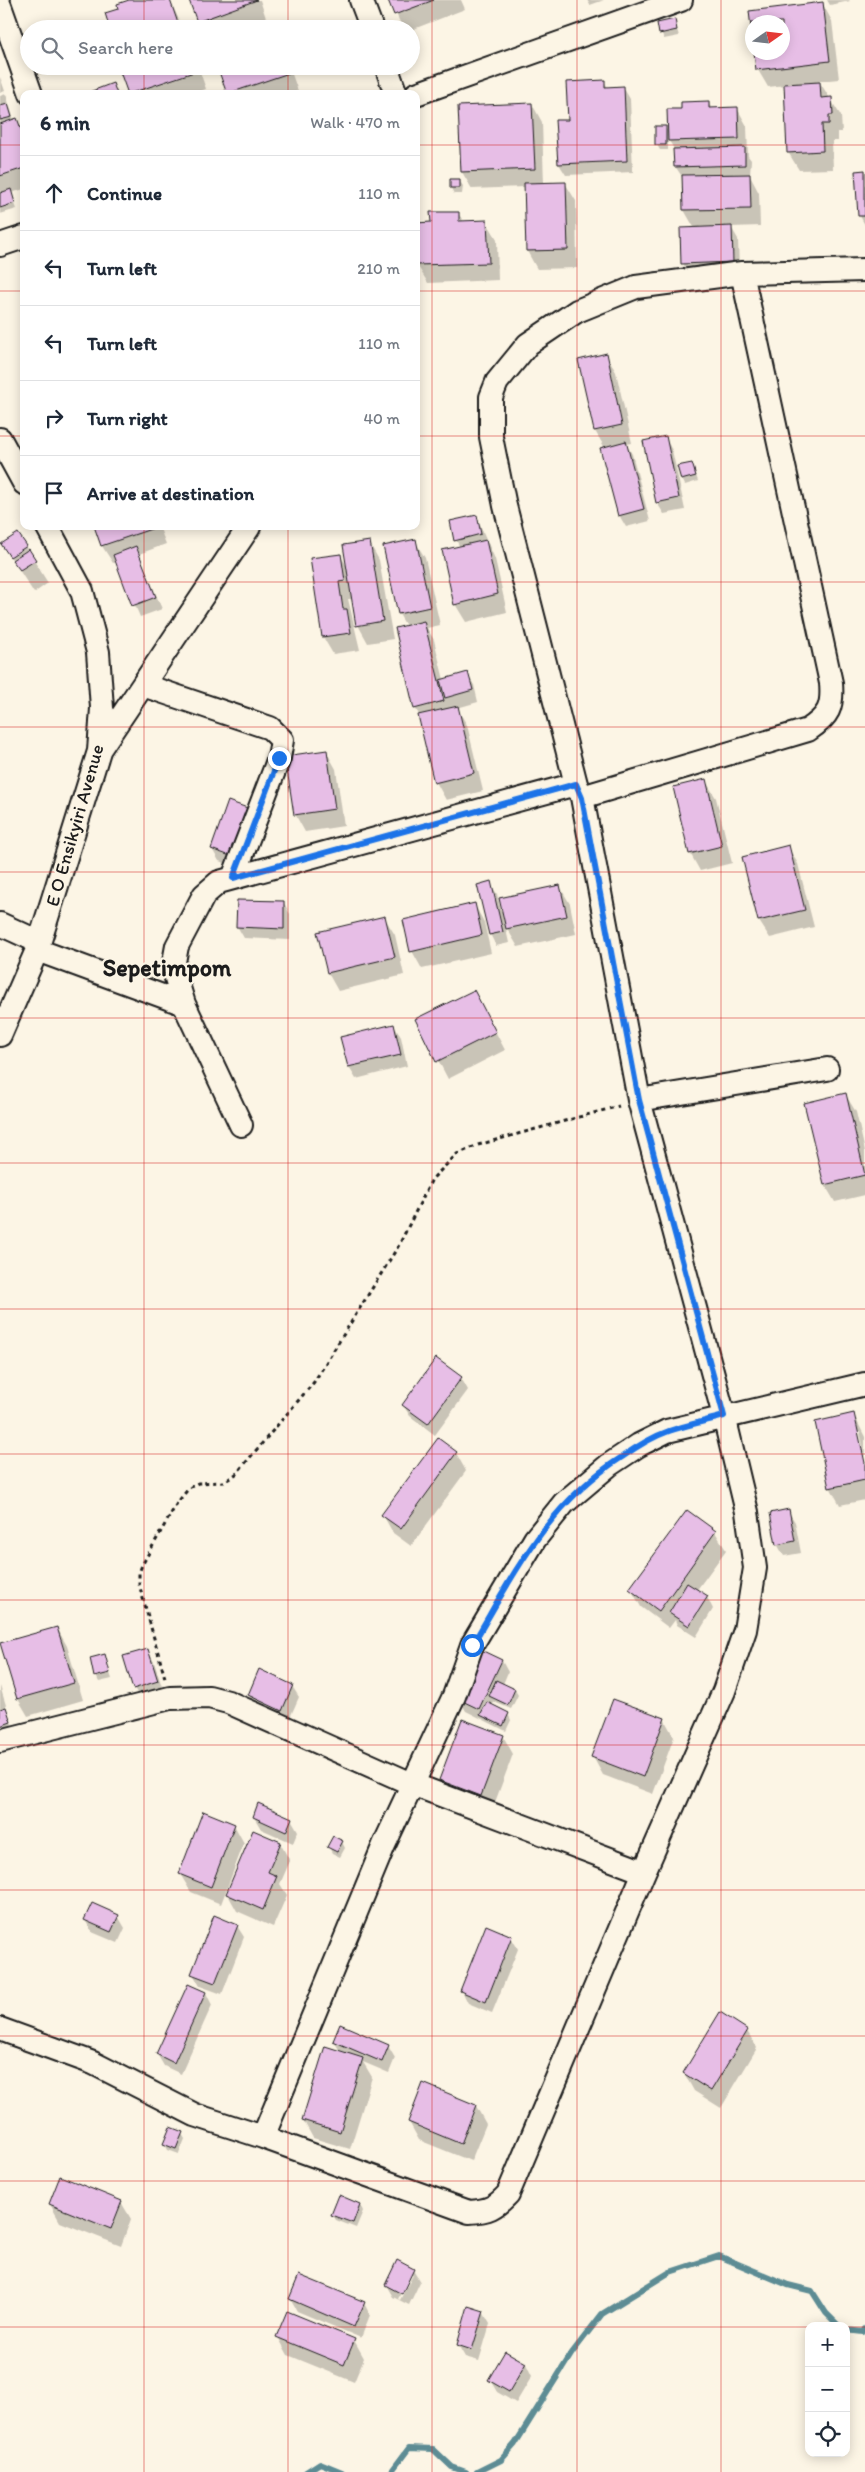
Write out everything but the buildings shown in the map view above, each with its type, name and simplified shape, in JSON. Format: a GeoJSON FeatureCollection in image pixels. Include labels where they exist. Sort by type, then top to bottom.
{"type":"FeatureCollection","features":[{"type":"Feature","properties":{"kind":"street"},"geometry":{"type":"LineString","coordinates":[[361,0],[369,20]]}},
{"type":"Feature","properties":{"kind":"street"},"geometry":{"type":"LineString","coordinates":[[420,93],[681,0]]}},
{"type":"Feature","properties":{"kind":"street"},"geometry":{"type":"LineString","coordinates":[[0,6],[20,63]]}},
{"type":"Feature","properties":{"kind":"street"},"geometry":{"type":"LineString","coordinates":[[24,75],[30,90]]}},
{"type":"Feature","properties":{"kind":"street"},"geometry":{"type":"LineString","coordinates":[[389,75],[395,90]]}},
{"type":"Feature","properties":{"kind":"street"},"geometry":{"type":"LineString","coordinates":[[0,245],[20,238]]}},
{"type":"Feature","properties":{"kind":"street"},"geometry":{"type":"LineString","coordinates":[[0,2029],[93,2063],[195,2115],[264,2137],[469,2212],[484,2212],[496,2208],[508,2194],[644,1872],[724,1691],[745,1630],[754,1568],[747,1512],[724,1416],[639,1100],[579,791],[504,506],[491,437],[491,397],[497,382],[528,344],[577,311],[636,287],[742,273],[865,270]]}},
{"type":"Feature","properties":{"kind":"street"},"geometry":{"type":"LineString","coordinates":[[241,1125],[184,1004],[176,978],[174,962],[177,946],[204,895],[219,882],[579,791],[808,730],[828,712],[832,699],[831,683],[742,273]]}},
{"type":"Feature","properties":{"kind":"street"},"geometry":{"type":"LineString","coordinates":[[0,438],[20,476]]}},
{"type":"Feature","properties":{"kind":"street","name":"E O Ensikyiri Avenue"},"geometry":{"type":"LineString","coordinates":[[0,1035],[38,946],[99,751],[102,708],[98,652],[82,592],[49,530]]}},
{"type":"Feature","properties":{"kind":"street"},"geometry":{"type":"LineString","coordinates":[[99,751],[247,530]]}},
{"type":"Feature","properties":{"kind":"street"},"geometry":{"type":"LineString","coordinates":[[143,685],[270,728],[282,740],[279,758],[233,878]]}},
{"type":"Feature","properties":{"kind":"street"},"geometry":{"type":"LineString","coordinates":[[0,924],[38,946],[184,1004]]}},
{"type":"Feature","properties":{"kind":"street"},"geometry":{"type":"LineString","coordinates":[[639,1100],[827,1069]]}},
{"type":"Feature","properties":{"kind":"street"},"geometry":{"type":"LineString","coordinates":[[264,2137],[384,1845],[454,1696],[472,1645],[535,1539],[564,1504],[609,1465],[639,1445],[668,1431],[724,1416],[865,1384]]}},
{"type":"Feature","properties":{"kind":"street"},"geometry":{"type":"LineString","coordinates":[[0,1741],[170,1698],[208,1697],[228,1702],[412,1784],[644,1872]]}},
{"type":"Feature","properties":{"kind":"path"},"geometry":{"type":"LineString","coordinates":[[170,1698],[142,1598],[139,1573],[177,1503],[190,1488],[198,1483],[224,1482],[236,1474],[314,1382],[399,1245],[432,1179],[457,1154],[478,1145],[639,1100]]}},
{"type":"Feature","properties":{"kind":"waterway"},"geometry":{"type":"LineString","coordinates":[[477,2472],[501,2460],[515,2444],[572,2353],[602,2314],[670,2272],[719,2256],[788,2285],[812,2291],[826,2313],[835,2322]]}},
{"type":"Feature","properties":{"kind":"waterway"},"geometry":{"type":"LineString","coordinates":[[850,2330],[863,2332],[865,2329]]}},
{"type":"Feature","properties":{"kind":"waterway"},"geometry":{"type":"LineString","coordinates":[[391,2472],[409,2448],[433,2449],[452,2467],[466,2472]]}},
{"type":"Feature","properties":{"kind":"waterway"},"geometry":{"type":"LineString","coordinates":[[306,2472],[320,2463],[342,2472]]}},
{"type":"Feature","properties":{"kind":"district","name":"Sepetimpom"},"geometry":{"type":"Point","coordinates":[167,968]}},
{"type":"Feature","properties":{"kind":"route"},"geometry":{"type":"LineString","coordinates":[[279,758],[233,878],[576,784],[582,798],[639,1100],[724,1416],[668,1431],[639,1445],[609,1465],[564,1504],[535,1539],[472,1645]]}}]}
